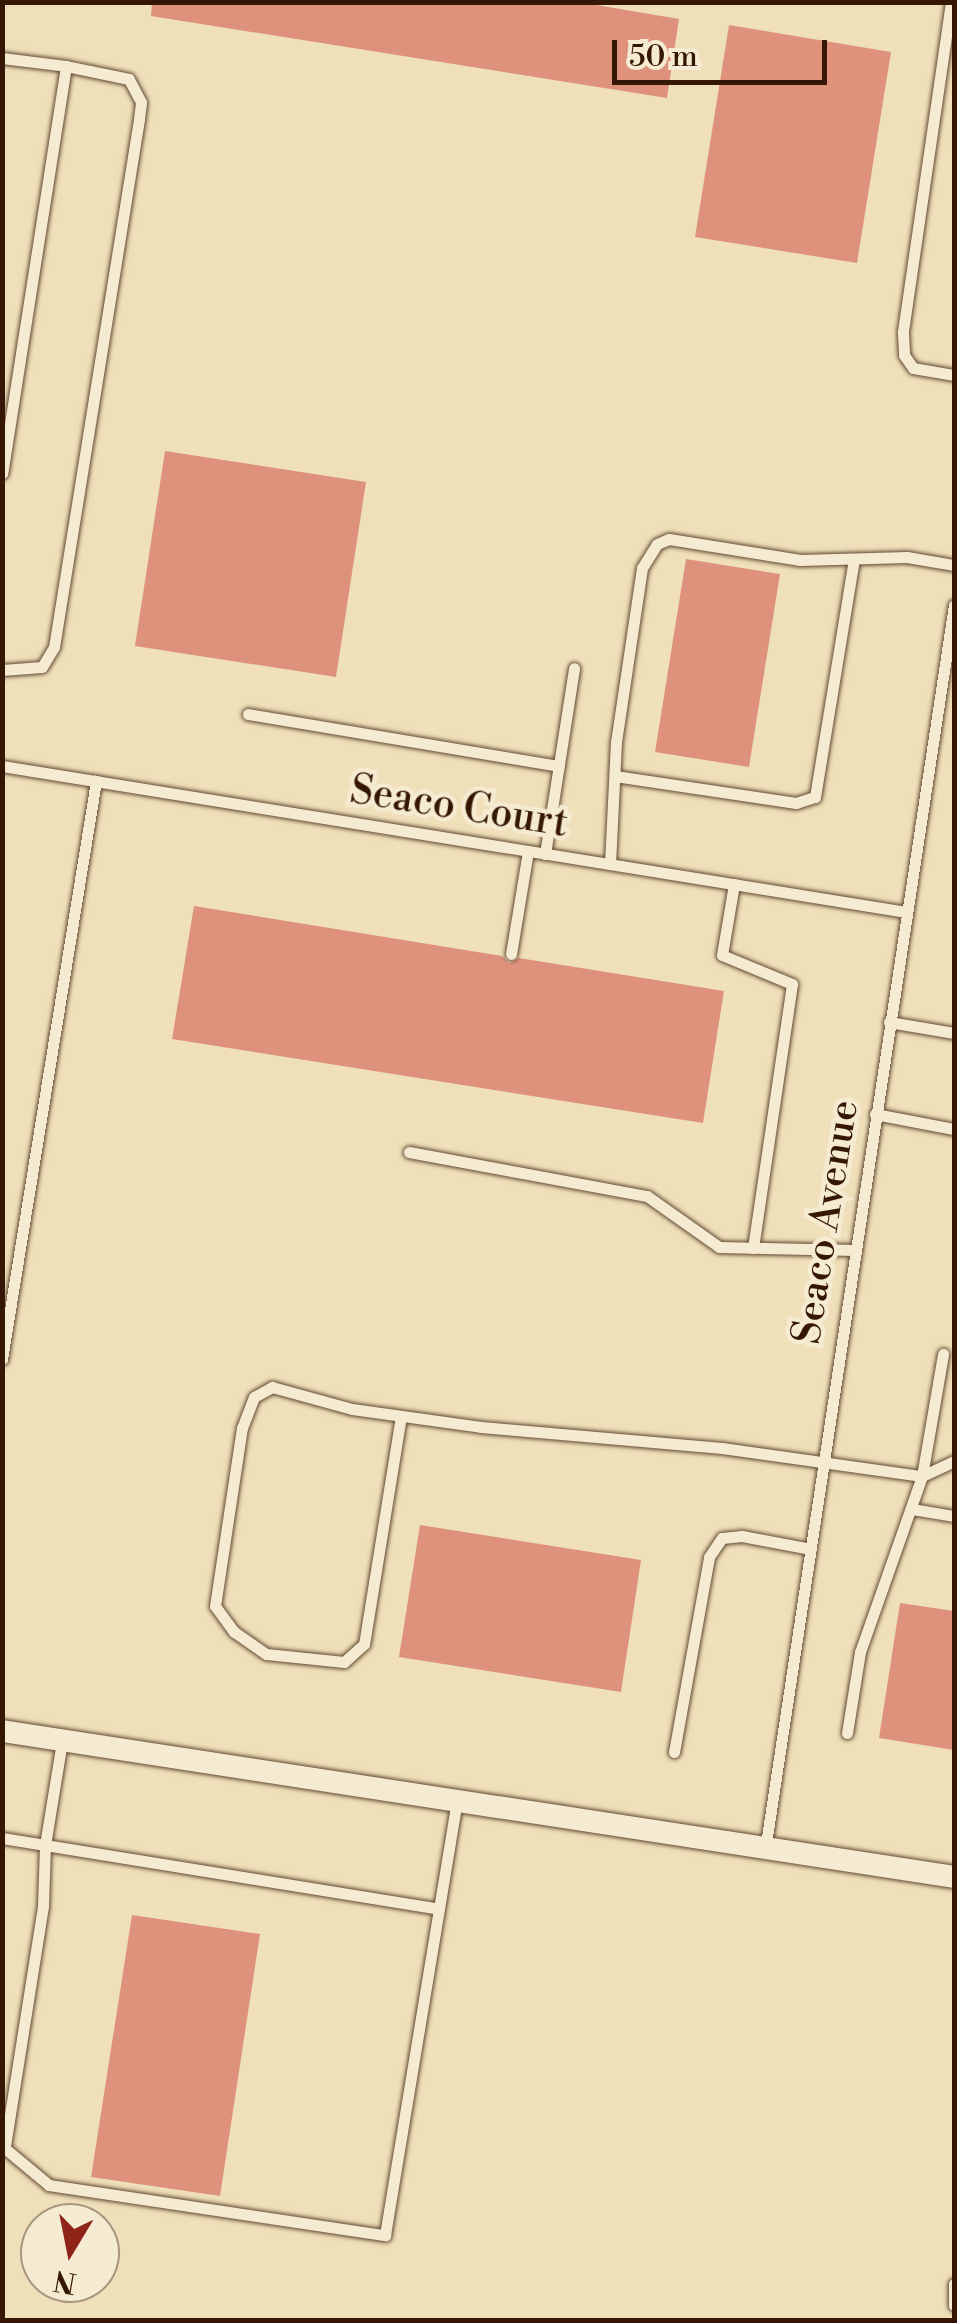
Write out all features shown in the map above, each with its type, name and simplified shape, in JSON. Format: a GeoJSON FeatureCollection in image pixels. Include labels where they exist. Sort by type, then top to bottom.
{"type":"FeatureCollection","features":[{"type":"Feature","properties":{"kind":"street"},"geometry":{"type":"LineString","coordinates":[[2,1732],[954,1877]]}},
{"type":"Feature","properties":{"kind":"lane"},"geometry":{"type":"LineString","coordinates":[[951,2],[903,334],[904,355],[913,368],[954,375]]}},
{"type":"Feature","properties":{"kind":"lane"},"geometry":{"type":"LineString","coordinates":[[2,58],[66,66],[129,80],[141,102],[54,647],[42,667],[2,670]]}},
{"type":"Feature","properties":{"kind":"lane"},"geometry":{"type":"LineString","coordinates":[[2,473],[66,66]]}},
{"type":"Feature","properties":{"kind":"lane"},"geometry":{"type":"LineString","coordinates":[[610,864],[615,776],[642,568],[657,544],[669,538],[800,560],[907,557],[954,565]]}},
{"type":"Feature","properties":{"kind":"lane"},"geometry":{"type":"LineString","coordinates":[[615,776],[796,803],[815,797],[854,560]]}},
{"type":"Feature","properties":{"kind":"lane","name":"Seaco Avenue"},"geometry":{"type":"LineString","coordinates":[[765,1850],[906,912],[949,673],[954,605]]}},
{"type":"Feature","properties":{"kind":"lane"},"geometry":{"type":"LineString","coordinates":[[545,854],[574,668]]}},
{"type":"Feature","properties":{"kind":"lane"},"geometry":{"type":"LineString","coordinates":[[248,714],[558,766]]}},
{"type":"Feature","properties":{"kind":"lane","name":"Seaco Court"},"geometry":{"type":"LineString","coordinates":[[2,766],[906,912]]}},
{"type":"Feature","properties":{"kind":"lane"},"geometry":{"type":"LineString","coordinates":[[2,1359],[96,781]]}},
{"type":"Feature","properties":{"kind":"lane"},"geometry":{"type":"LineString","coordinates":[[511,954],[528,851]]}},
{"type":"Feature","properties":{"kind":"lane"},"geometry":{"type":"LineString","coordinates":[[734,884],[722,955],[792,984],[753,1248]]}},
{"type":"Feature","properties":{"kind":"lane"},"geometry":{"type":"LineString","coordinates":[[889,1022],[954,1032]]}},
{"type":"Feature","properties":{"kind":"lane"},"geometry":{"type":"LineString","coordinates":[[876,1114],[954,1129]]}},
{"type":"Feature","properties":{"kind":"lane"},"geometry":{"type":"LineString","coordinates":[[409,1152],[647,1196],[705,1241],[753,1248],[855,1250]]}},
{"type":"Feature","properties":{"kind":"lane"},"geometry":{"type":"LineString","coordinates":[[848,1734],[860,1652],[922,1476],[943,1354]]}},
{"type":"Feature","properties":{"kind":"lane"},"geometry":{"type":"LineString","coordinates":[[401,1416],[364,1644],[344,1662],[266,1654],[234,1632],[215,1606],[242,1428],[254,1398],[272,1387],[401,1416],[824,1460],[922,1476],[954,1460]]}},
{"type":"Feature","properties":{"kind":"lane"},"geometry":{"type":"LineString","coordinates":[[912,1509],[954,1516]]}},
{"type":"Feature","properties":{"kind":"lane"},"geometry":{"type":"LineString","coordinates":[[674,1752],[709,1557],[722,1538],[742,1536],[810,1549]]}},
{"type":"Feature","properties":{"kind":"lane"},"geometry":{"type":"LineString","coordinates":[[62,1741],[45,1845],[43,1906],[4,2146],[49,2185],[385,2235],[457,1802]]}},
{"type":"Feature","properties":{"kind":"lane"},"geometry":{"type":"LineString","coordinates":[[2,1838],[439,1909]]}},
{"type":"Feature","properties":{"kind":"lane"},"geometry":{"type":"LineString","coordinates":[[954,2284],[954,2306]]}},
{"type":"Feature","properties":{"kind":"building"},"geometry":{"type":"Polygon","coordinates":[[[152,2],[579,2],[679,19],[667,98],[151,16],[152,2]]]}},
{"type":"Feature","properties":{"kind":"building"},"geometry":{"type":"Polygon","coordinates":[[[729,25],[891,52],[857,263],[695,237],[729,25]]]}},
{"type":"Feature","properties":{"kind":"building"},"geometry":{"type":"Polygon","coordinates":[[[165,451],[366,482],[336,677],[135,646],[165,451]]]}},
{"type":"Feature","properties":{"kind":"building"},"geometry":{"type":"Polygon","coordinates":[[[686,559],[780,574],[749,767],[655,752],[686,559]]]}},
{"type":"Feature","properties":{"kind":"building"},"geometry":{"type":"Polygon","coordinates":[[[194,906],[502,956],[509,963],[519,958],[724,991],[703,1123],[172,1039],[194,906]]]}},
{"type":"Feature","properties":{"kind":"building"},"geometry":{"type":"Polygon","coordinates":[[[420,1525],[641,1560],[621,1692],[399,1657],[420,1525]]]}},
{"type":"Feature","properties":{"kind":"building"},"geometry":{"type":"Polygon","coordinates":[[[900,1603],[954,1611],[954,1750],[879,1738],[900,1603]]]}},
{"type":"Feature","properties":{"kind":"building"},"geometry":{"type":"Polygon","coordinates":[[[132,1915],[260,1934],[220,2196],[91,2177],[132,1915]]]}}]}
